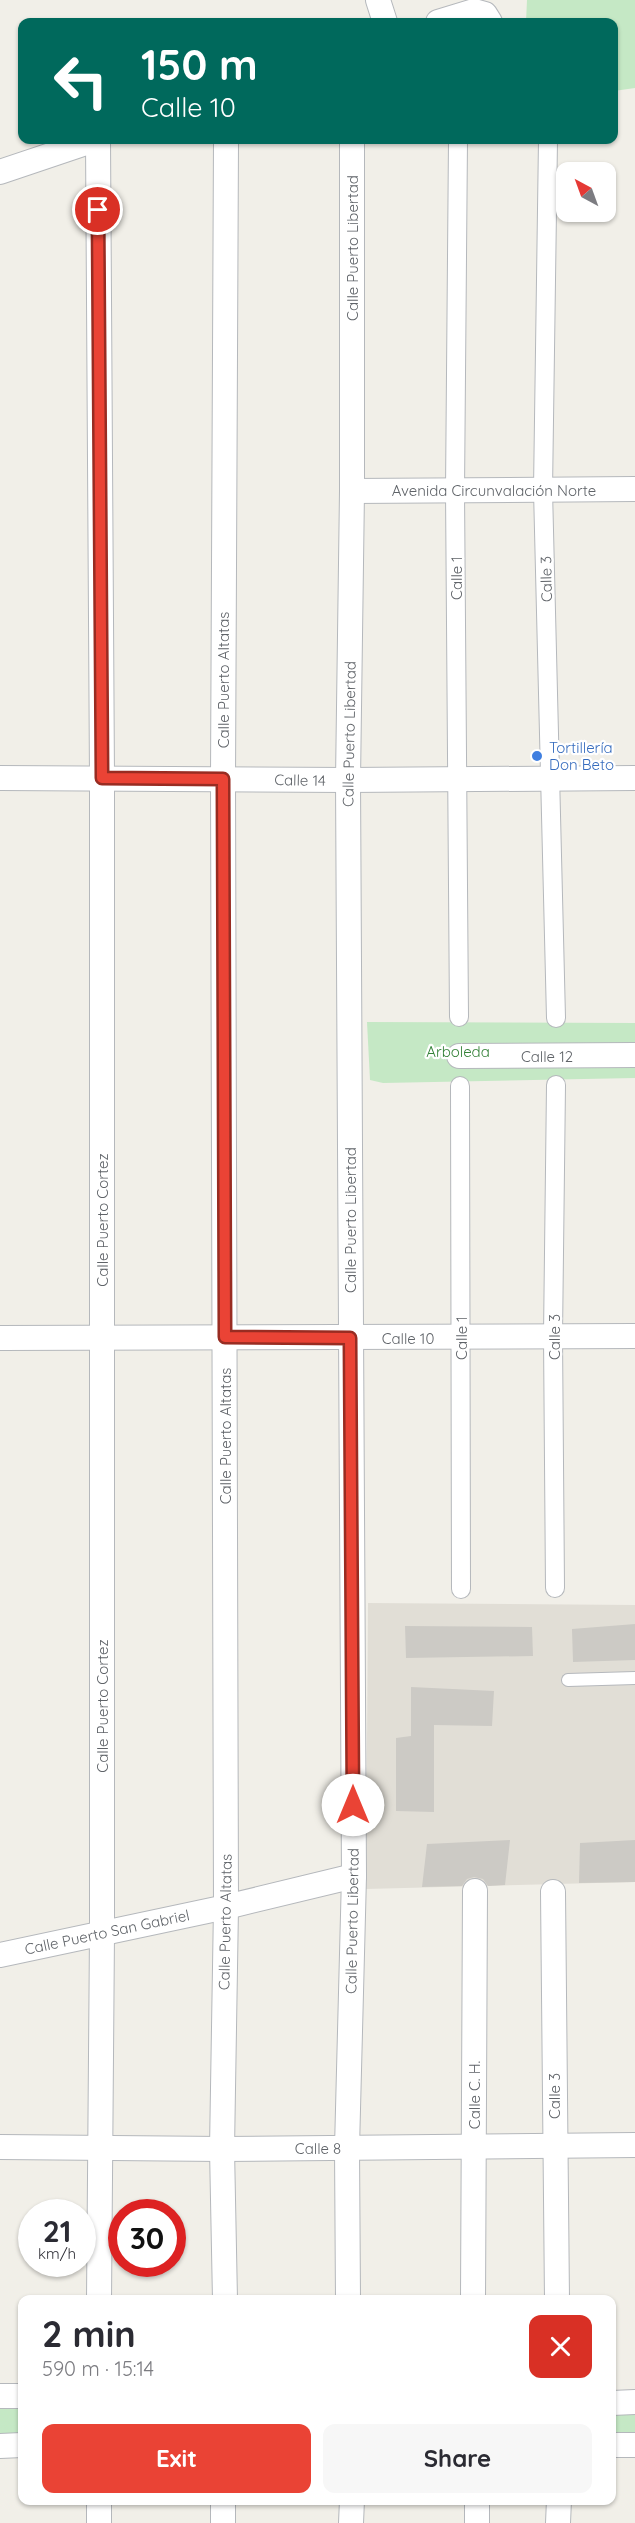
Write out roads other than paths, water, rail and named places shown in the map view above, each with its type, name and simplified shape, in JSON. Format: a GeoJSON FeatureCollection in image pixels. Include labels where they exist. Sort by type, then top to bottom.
{"type":"FeatureCollection","features":[{"type":"Feature","properties":{"kind":"street"},"geometry":{"type":"LineString","coordinates":[[378,0],[384,18]]}},
{"type":"Feature","properties":{"kind":"street"},"geometry":{"type":"LineString","coordinates":[[458,18],[480,11],[488,18]]}},
{"type":"Feature","properties":{"kind":"street"},"geometry":{"type":"LineString","coordinates":[[0,172],[84,144]]}},
{"type":"Feature","properties":{"kind":"street","name":"Calle Puerto Cortez"},"geometry":{"type":"LineString","coordinates":[[96,144],[102,778],[102,1933],[99,2295]]}},
{"type":"Feature","properties":{"kind":"street","name":"Calle Puerto Altatas"},"geometry":{"type":"LineString","coordinates":[[225,2295],[222,2149],[226,1907],[223,779],[226,144]]}},
{"type":"Feature","properties":{"kind":"street","name":"Calle Puerto Libertad"},"geometry":{"type":"LineString","coordinates":[[348,2295],[347,2148],[354,1876],[348,780],[352,491],[352,144]]}},
{"type":"Feature","properties":{"kind":"street","name":"Calle 1"},"geometry":{"type":"LineString","coordinates":[[458,144],[455,491],[459,1017]]}},
{"type":"Feature","properties":{"kind":"street","name":"Calle 3"},"geometry":{"type":"LineString","coordinates":[[548,144],[543,490],[556,1018]]}},
{"type":"Feature","properties":{"kind":"street","name":"Avenida Circunvalación Norte"},"geometry":{"type":"LineString","coordinates":[[352,491],[635,489]]}},
{"type":"Feature","properties":{"kind":"street","name":"Calle 14"},"geometry":{"type":"LineString","coordinates":[[0,778],[348,780],[635,778]]}},
{"type":"Feature","properties":{"kind":"street","name":"Calle 12"},"geometry":{"type":"LineString","coordinates":[[459,1056],[635,1055]]}},
{"type":"Feature","properties":{"kind":"street","name":"Calle 3"},"geometry":{"type":"LineString","coordinates":[[555,1588],[553,1336],[556,1085]]}},
{"type":"Feature","properties":{"kind":"street","name":"Calle 1"},"geometry":{"type":"LineString","coordinates":[[460,1086],[461,1589]]}},
{"type":"Feature","properties":{"kind":"street","name":"Calle 10"},"geometry":{"type":"LineString","coordinates":[[0,1338],[635,1336]]}},
{"type":"Feature","properties":{"kind":"street","name":"Calle Puerto San Gabriel"},"geometry":{"type":"LineString","coordinates":[[0,1955],[226,1907],[354,1876]]}},
{"type":"Feature","properties":{"kind":"street","name":"Calle C. H."},"geometry":{"type":"LineString","coordinates":[[473,2295],[475,1891]]}},
{"type":"Feature","properties":{"kind":"street","name":"Calle 3"},"geometry":{"type":"LineString","coordinates":[[553,1892],[557,2295]]}},
{"type":"Feature","properties":{"kind":"street","name":"Calle 8"},"geometry":{"type":"LineString","coordinates":[[0,2147],[222,2149],[635,2145]]}},
{"type":"Feature","properties":{"kind":"street"},"geometry":{"type":"LineString","coordinates":[[0,2396],[18,2396]]}},
{"type":"Feature","properties":{"kind":"street"},"geometry":{"type":"LineString","coordinates":[[616,2403],[635,2402]]}},
{"type":"Feature","properties":{"kind":"street"},"geometry":{"type":"LineString","coordinates":[[0,2446],[18,2445]]}},
{"type":"Feature","properties":{"kind":"street"},"geometry":{"type":"LineString","coordinates":[[616,2445],[635,2445]]}},
{"type":"Feature","properties":{"kind":"street"},"geometry":{"type":"LineString","coordinates":[[99,2505],[99,2523]]}},
{"type":"Feature","properties":{"kind":"street"},"geometry":{"type":"LineString","coordinates":[[223,2505],[223,2523]]}},
{"type":"Feature","properties":{"kind":"street"},"geometry":{"type":"LineString","coordinates":[[351,2523],[352,2505]]}},
{"type":"Feature","properties":{"kind":"street"},"geometry":{"type":"LineString","coordinates":[[477,2505],[477,2523]]}},
{"type":"Feature","properties":{"kind":"street"},"geometry":{"type":"LineString","coordinates":[[558,2523],[559,2505]]}},
{"type":"Feature","properties":{"kind":"lane"},"geometry":{"type":"LineString","coordinates":[[568,1680],[635,1678]]}},
{"type":"Feature","properties":{"kind":"place","name":"Tortillería Don Beto"},"geometry":{"type":"Point","coordinates":[537,756]}},
{"type":"Feature","properties":{"kind":"park label","name":"Arboleda"},"geometry":{"type":"Point","coordinates":[458,1051]}}]}
